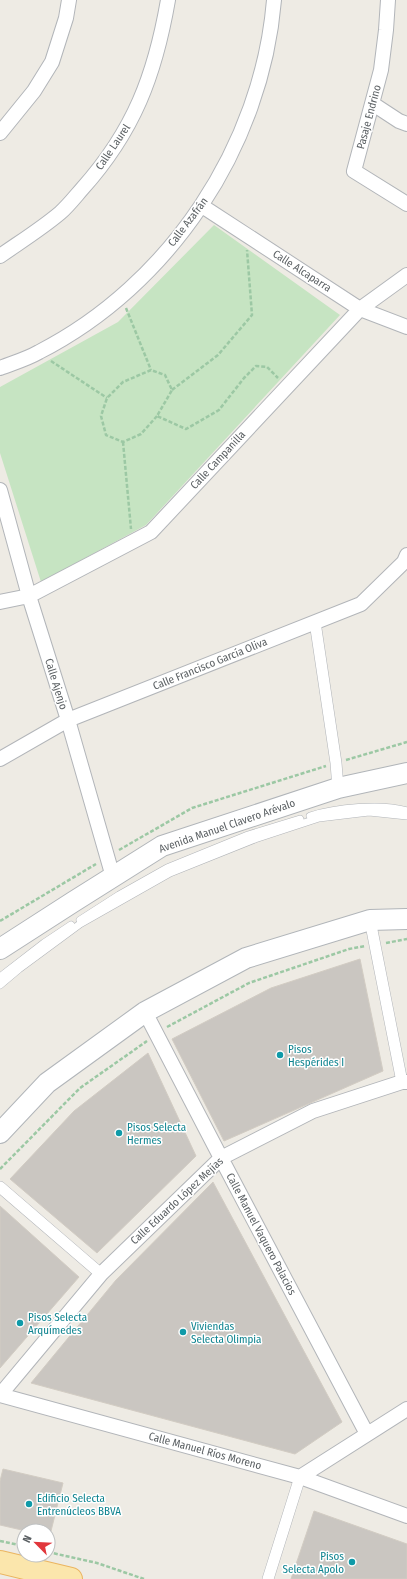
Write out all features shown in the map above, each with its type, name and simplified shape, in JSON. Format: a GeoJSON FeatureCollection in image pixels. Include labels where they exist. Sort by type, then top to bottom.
{"type":"FeatureCollection","features":[{"type":"Feature","properties":{"kind":"main road","name":"Avenida Manuel Clavero Arévalo"},"geometry":{"type":"LineString","coordinates":[[0,950],[162,846],[338,788],[407,773]]}},
{"type":"Feature","properties":{"kind":"main road"},"geometry":{"type":"LineString","coordinates":[[0,1133],[47,1083],[145,1012],[246,958],[370,920],[407,919]]}},
{"type":"Feature","properties":{"kind":"main road"},"geometry":{"type":"LineString","coordinates":[[0,1562],[71,1579]]}},
{"type":"Feature","properties":{"kind":"street"},"geometry":{"type":"LineString","coordinates":[[0,133],[34,91],[52,62],[66,18],[69,0]]}},
{"type":"Feature","properties":{"kind":"street","name":"Calle Laurel"},"geometry":{"type":"LineString","coordinates":[[0,256],[60,213],[92,178],[117,145],[135,112],[151,73],[161,39],[168,0]]}},
{"type":"Feature","properties":{"kind":"street","name":"Calle Azafrán"},"geometry":{"type":"LineString","coordinates":[[0,368],[38,353],[88,322],[121,296],[146,274],[202,206],[229,158],[244,125],[256,92],[266,53],[274,0]]}},
{"type":"Feature","properties":{"kind":"street","name":"Pasaje Endrino"},"geometry":{"type":"LineString","coordinates":[[388,0],[381,70],[354,171],[407,204]]}},
{"type":"Feature","properties":{"kind":"street"},"geometry":{"type":"LineString","coordinates":[[373,104],[399,122],[407,124]]}},
{"type":"Feature","properties":{"kind":"street","name":"Calle Alcaparra"},"geometry":{"type":"LineString","coordinates":[[202,206],[360,309],[407,327]]}},
{"type":"Feature","properties":{"kind":"street","name":"Calle Campanilla"},"geometry":{"type":"LineString","coordinates":[[0,602],[29,596],[150,532],[360,309],[407,275]]}},
{"type":"Feature","properties":{"kind":"street","name":"Calle Ajenjo"},"geometry":{"type":"LineString","coordinates":[[0,490],[29,596],[68,720],[113,877]]}},
{"type":"Feature","properties":{"kind":"street","name":"Calle Francisco García Oliva"},"geometry":{"type":"LineString","coordinates":[[0,758],[68,720],[361,604],[404,562],[407,555]]}},
{"type":"Feature","properties":{"kind":"street"},"geometry":{"type":"LineString","coordinates":[[315,622],[336,763],[338,788]]}},
{"type":"Feature","properties":{"kind":"street"},"geometry":{"type":"LineString","coordinates":[[370,920],[404,1082]]}},
{"type":"Feature","properties":{"kind":"street","name":"Calle Manuel Vaquero Palacios"},"geometry":{"type":"LineString","coordinates":[[145,1012],[368,1434]]}},
{"type":"Feature","properties":{"kind":"street","name":"Calle Eduardo López Mejías"},"geometry":{"type":"LineString","coordinates":[[0,1395],[101,1274],[221,1158],[313,1111],[404,1082]]}},
{"type":"Feature","properties":{"kind":"street"},"geometry":{"type":"LineString","coordinates":[[0,1187],[101,1274]]}},
{"type":"Feature","properties":{"kind":"street","name":"Calle Manuel Ríos Moreno"},"geometry":{"type":"LineString","coordinates":[[0,1395],[300,1477],[407,1516]]}},
{"type":"Feature","properties":{"kind":"street"},"geometry":{"type":"LineString","coordinates":[[268,1579],[300,1477],[407,1409]]}},
{"type":"Feature","properties":{"kind":"lane"},"geometry":{"type":"LineString","coordinates":[[0,977],[44,943],[119,895],[167,868],[248,835],[320,813],[368,807],[407,811]]}},
{"type":"Feature","properties":{"kind":"lane"},"geometry":{"type":"LineString","coordinates":[[0,985],[19,968],[80,924],[170,873],[255,839],[318,818],[369,812],[407,816]]}},
{"type":"Feature","properties":{"kind":"path"},"geometry":{"type":"LineString","coordinates":[[172,390],[165,375],[150,370],[123,382],[107,398],[101,416],[106,436],[123,442],[141,434],[157,416],[172,390],[218,355],[252,315],[246,235]]}},
{"type":"Feature","properties":{"kind":"path"},"geometry":{"type":"LineString","coordinates":[[121,296],[150,370]]}},
{"type":"Feature","properties":{"kind":"path"},"geometry":{"type":"LineString","coordinates":[[38,353],[107,398]]}},
{"type":"Feature","properties":{"kind":"path"},"geometry":{"type":"LineString","coordinates":[[157,416],[186,429],[219,410],[244,378],[256,366],[267,367],[287,387]]}},
{"type":"Feature","properties":{"kind":"path"},"geometry":{"type":"LineString","coordinates":[[123,442],[132,542]]}},
{"type":"Feature","properties":{"kind":"path"},"geometry":{"type":"LineString","coordinates":[[0,1168],[80,1088],[157,1034],[249,983],[349,949],[407,939]]}},
{"type":"Feature","properties":{"kind":"path"},"geometry":{"type":"LineString","coordinates":[[0,1541],[16,1544]]}},
{"type":"Feature","properties":{"kind":"path"},"geometry":{"type":"LineString","coordinates":[[56,1554],[97,1563],[144,1579]]}},
{"type":"Feature","properties":{"kind":"green space"},"geometry":{"type":"Polygon","coordinates":[[[214,225],[340,315],[146,525],[41,582],[0,453],[0,387],[118,322],[214,225]]]}},
{"type":"Feature","properties":{"kind":"building","name":"Pisos Hespérides I"},"geometry":{"type":"Polygon","coordinates":[[[360,959],[383,1071],[224,1141],[172,1039],[271,988],[360,959]]]}},
{"type":"Feature","properties":{"kind":"building","name":"Pisos Selecta Hermes"},"geometry":{"type":"Polygon","coordinates":[[[148,1053],[196,1156],[97,1253],[10,1179],[74,1111],[148,1053]]]}},
{"type":"Feature","properties":{"kind":"building","name":"Viviendas Selecta Olimpia"},"geometry":{"type":"Polygon","coordinates":[[[213,1182],[342,1422],[295,1454],[31,1383],[116,1280],[213,1182]]]}},
{"type":"Feature","properties":{"kind":"building","name":"Pisos Selecta Arquímedes"},"geometry":{"type":"Polygon","coordinates":[[[0,1206],[79,1277],[0,1368],[0,1206]]]}},
{"type":"Feature","properties":{"kind":"building","name":"Edificio Selecta Entrenúcleos BBVA"},"geometry":{"type":"Polygon","coordinates":[[[3,1469],[63,1483],[53,1523],[16,1523],[16,1529],[0,1525],[0,1481],[3,1469]]]}},
{"type":"Feature","properties":{"kind":"building","name":"Pisos Selecta Apolo"},"geometry":{"type":"Polygon","coordinates":[[[314,1511],[407,1544],[407,1579],[291,1579],[314,1511]]]}},
{"type":"Feature","properties":{"kind":"place","name":"Pisos Hespérides I"},"geometry":{"type":"Point","coordinates":[280,1055]}},
{"type":"Feature","properties":{"kind":"place","name":"Pisos Selecta Hermes"},"geometry":{"type":"Point","coordinates":[119,1133]}},
{"type":"Feature","properties":{"kind":"place","name":"Pisos Selecta Arquímedes"},"geometry":{"type":"Point","coordinates":[20,1323]}},
{"type":"Feature","properties":{"kind":"place","name":"Viviendas Selecta Olimpia"},"geometry":{"type":"Point","coordinates":[183,1332]}},
{"type":"Feature","properties":{"kind":"place","name":"Edificio Selecta Entrenúcleos BBVA"},"geometry":{"type":"Point","coordinates":[29,1504]}},
{"type":"Feature","properties":{"kind":"place","name":"Pisos Selecta Apolo"},"geometry":{"type":"Point","coordinates":[352,1562]}}]}
